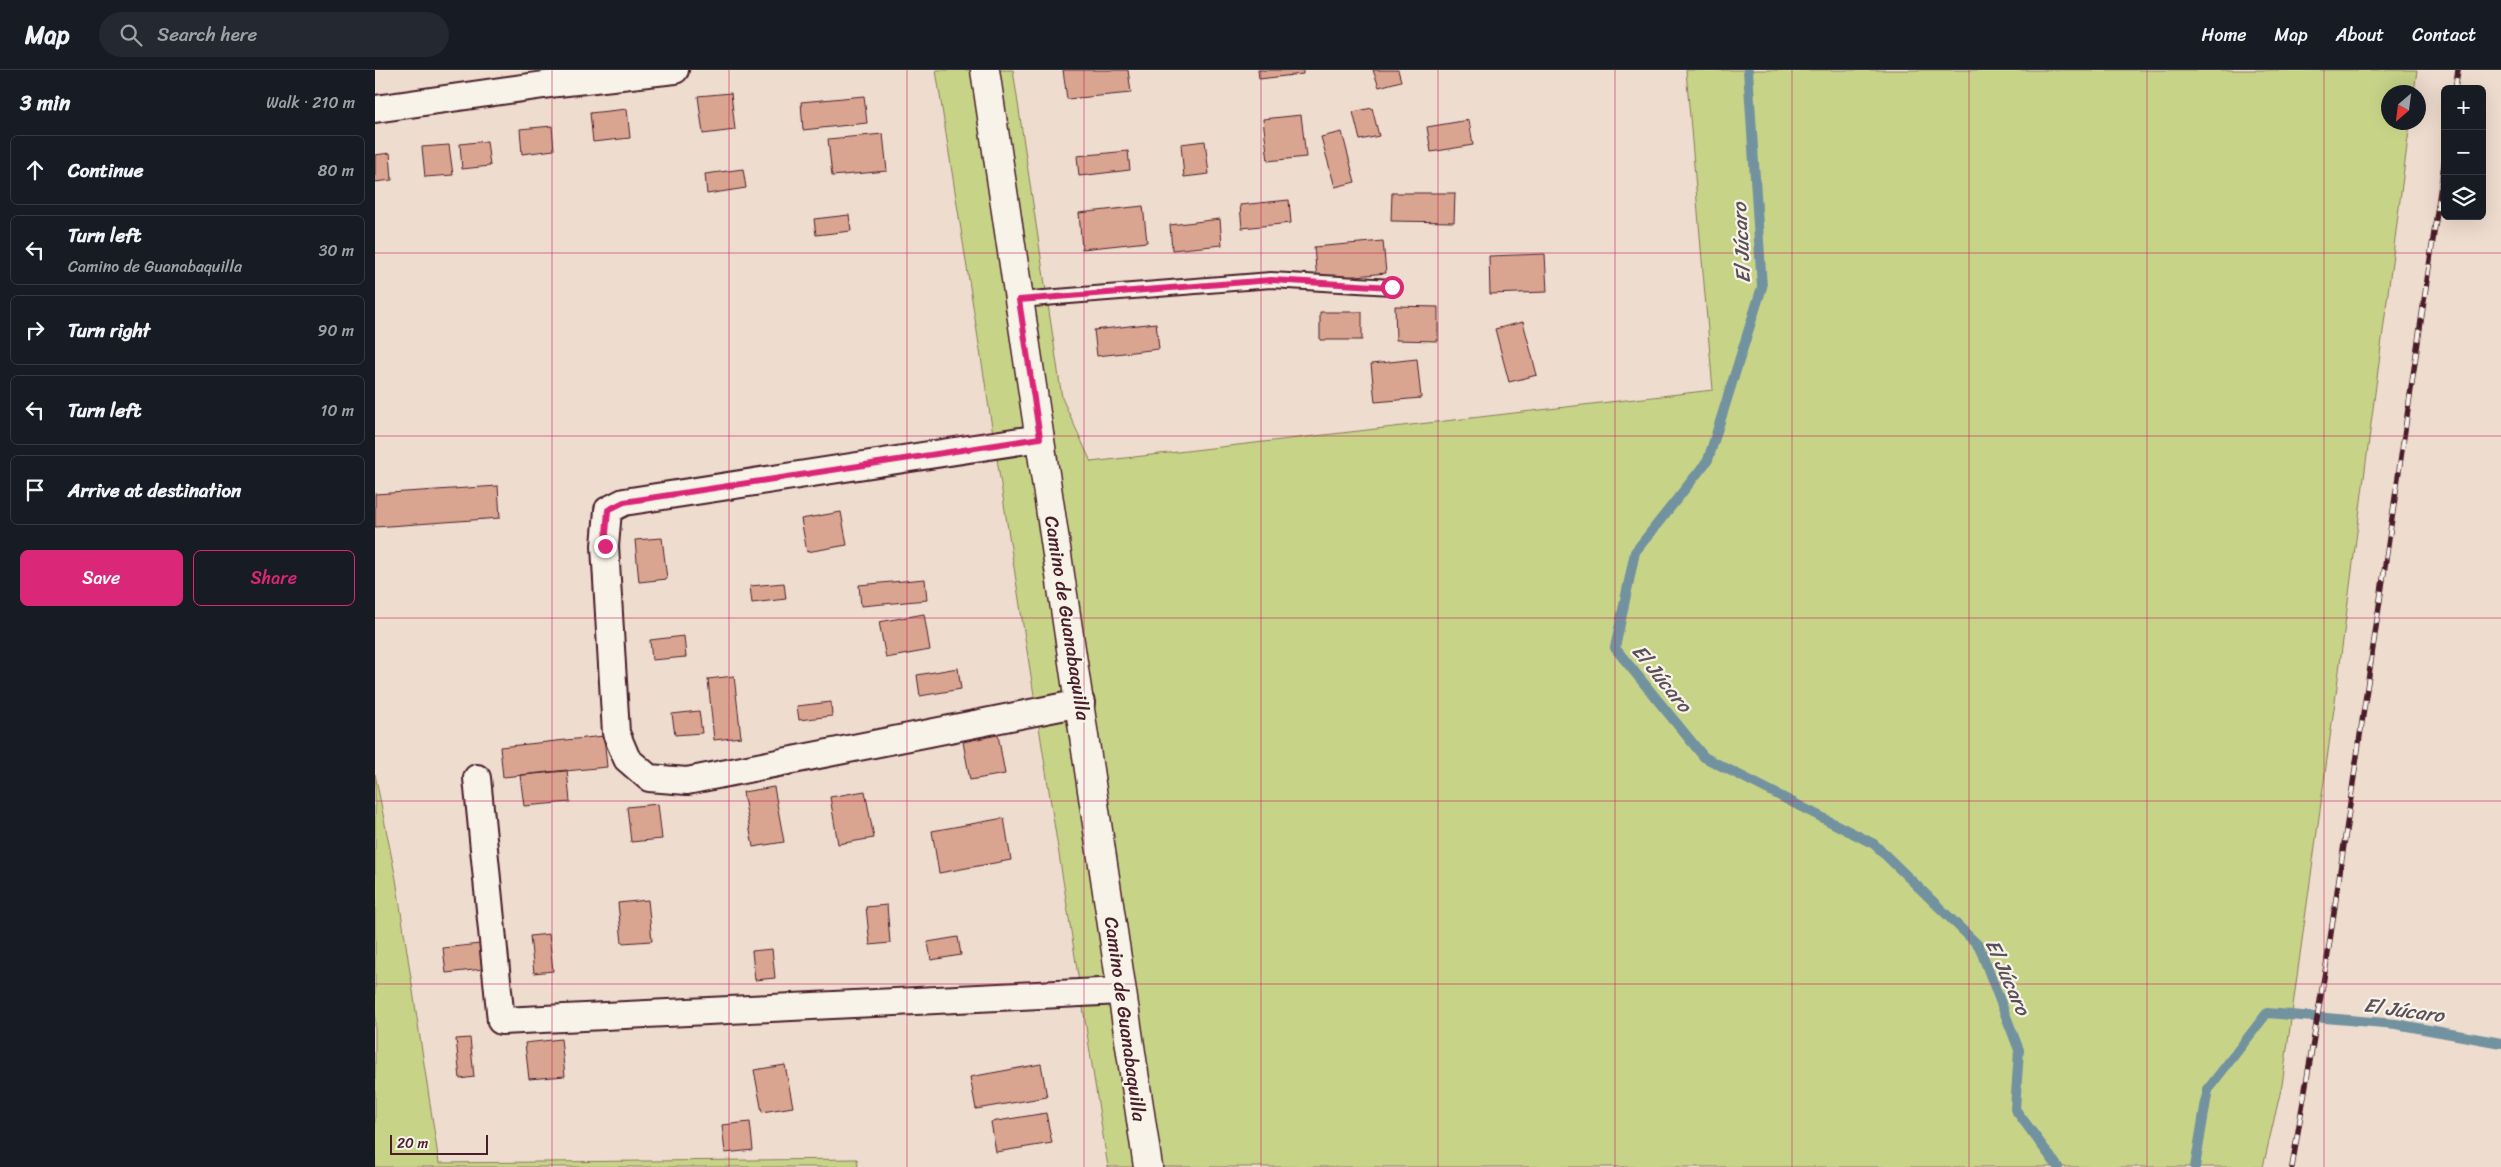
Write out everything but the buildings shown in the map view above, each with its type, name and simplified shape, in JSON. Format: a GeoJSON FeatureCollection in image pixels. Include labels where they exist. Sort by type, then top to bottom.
{"type":"FeatureCollection","features":[{"type":"Feature","properties":{"kind":"street"},"geometry":{"type":"LineString","coordinates":[[375,109],[558,83],[675,70]]}},
{"type":"Feature","properties":{"kind":"street","name":"Camino de Guanabaquilla"},"geometry":{"type":"LineString","coordinates":[[985,70],[1081,703],[1121,991],[1148,1167]]}},
{"type":"Feature","properties":{"kind":"street"},"geometry":{"type":"LineString","coordinates":[[1040,438],[624,502],[608,510],[605,546],[616,734],[627,759],[649,778],[687,781],[1081,703]]}},
{"type":"Feature","properties":{"kind":"street"},"geometry":{"type":"LineString","coordinates":[[477,778],[501,1021],[1121,991]]}},
{"type":"Feature","properties":{"kind":"lane"},"geometry":{"type":"LineString","coordinates":[[1019,300],[1271,280],[1392,287]]}},
{"type":"Feature","properties":{"kind":"green space"},"geometry":{"type":"Polygon","coordinates":[[[936,70],[1013,70],[1062,398],[1091,462],[1713,390],[1686,70],[2417,70],[2415,85],[2381,85],[2381,130],[2409,130],[2336,694],[2282,1085],[2263,1167],[1108,1167],[936,70]]]}},
{"type":"Feature","properties":{"kind":"green space"},"geometry":{"type":"Polygon","coordinates":[[[375,774],[396,879],[439,1163],[857,1159],[858,1167],[375,1167],[375,774]]]}},
{"type":"Feature","properties":{"kind":"waterway","name":"El Júcaro"},"geometry":{"type":"LineString","coordinates":[[1748,70],[1762,287],[1708,460],[1635,552],[1615,648],[1704,757],[1874,844],[1979,946],[2019,1050],[2015,1109],[2058,1167]]}},
{"type":"Feature","properties":{"kind":"waterway","name":"El Júcaro"},"geometry":{"type":"LineString","coordinates":[[2195,1167],[2208,1089],[2267,1013],[2396,1024],[2501,1043]]}},
{"type":"Feature","properties":{"kind":"railway"},"geometry":{"type":"LineString","coordinates":[[2456,85],[2458,70]]}},
{"type":"Feature","properties":{"kind":"railway"},"geometry":{"type":"LineString","coordinates":[[2292,1167],[2327,960],[2442,175]]}},
{"type":"Feature","properties":{"kind":"route"},"geometry":{"type":"LineString","coordinates":[[605,546],[608,510],[624,502],[1040,438],[1019,300],[1271,280],[1392,287]]}}]}
